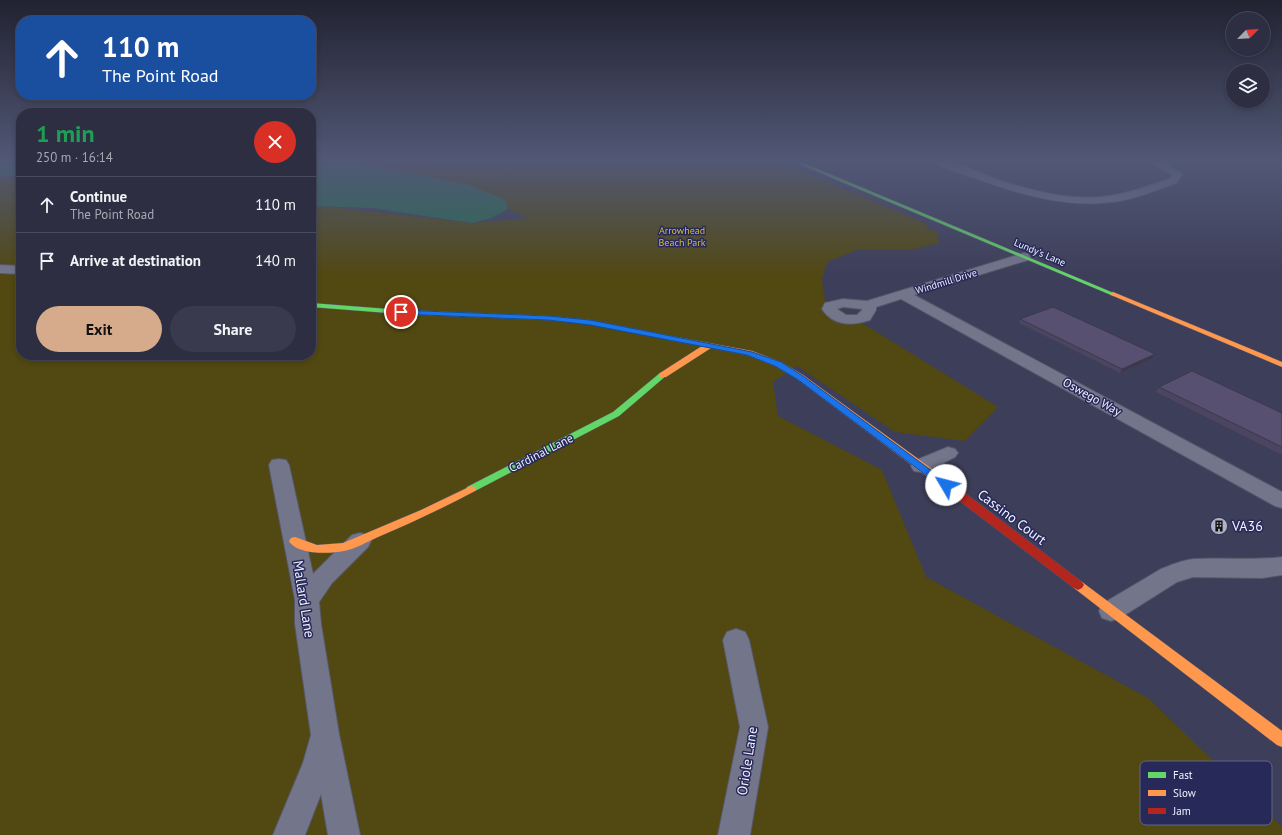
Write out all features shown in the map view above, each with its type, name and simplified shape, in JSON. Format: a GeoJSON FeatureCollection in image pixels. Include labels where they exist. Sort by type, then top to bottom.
{"type":"FeatureCollection","features":[{"type":"Feature","properties":{"kind":"street","name":"Lundy's Lane"},"geometry":{"type":"LineString","coordinates":[[880,198],[1282,365]]}},
{"type":"Feature","properties":{"kind":"street"},"geometry":{"type":"LineString","coordinates":[[1055,198],[1084,201],[1117,198]]}},
{"type":"Feature","properties":{"kind":"street","name":"Windmill Drive"},"geometry":{"type":"LineString","coordinates":[[868,305],[1024,258]]}},
{"type":"Feature","properties":{"kind":"street"},"geometry":{"type":"LineString","coordinates":[[0,269],[16,270]]}},
{"type":"Feature","properties":{"kind":"street","name":"Oswego Way"},"geometry":{"type":"LineString","coordinates":[[902,294],[1282,501]]}},
{"type":"Feature","properties":{"kind":"street","name":"Cassino Court"},"geometry":{"type":"LineString","coordinates":[[316,305],[401,312],[548,318],[576,321],[749,353],[778,364],[800,377],[921,466],[1282,740]]}},
{"type":"Feature","properties":{"kind":"street","name":"Cardinal Lane"},"geometry":{"type":"LineString","coordinates":[[295,541],[308,547],[323,549],[344,547],[425,513],[616,414],[654,381],[710,345]]}},
{"type":"Feature","properties":{"kind":"street"},"geometry":{"type":"LineString","coordinates":[[921,466],[948,453]]}},
{"type":"Feature","properties":{"kind":"street","name":"Mallard Lane"},"geometry":{"type":"LineString","coordinates":[[279,465],[307,600],[308,624],[324,734],[344,835]]}},
{"type":"Feature","properties":{"kind":"street","name":"Cardinal Lane"},"geometry":{"type":"LineString","coordinates":[[307,600],[324,577],[360,541]]}},
{"type":"Feature","properties":{"kind":"street"},"geometry":{"type":"LineString","coordinates":[[1111,611],[1169,575],[1193,568],[1262,569],[1282,566]]}},
{"type":"Feature","properties":{"kind":"street","name":"Oriole Lane"},"geometry":{"type":"LineString","coordinates":[[734,835],[754,727],[736,640]]}},
{"type":"Feature","properties":{"kind":"street","name":"Mallard Lane"},"geometry":{"type":"LineString","coordinates":[[289,835],[318,763],[324,734]]}},
{"type":"Feature","properties":{"kind":"green space","name":"Arrowhead Beach Park"},"geometry":{"type":"Polygon","coordinates":[[[0,198],[16,198],[16,360],[316,360],[316,206],[472,223],[529,218],[508,209],[505,200],[498,198],[866,198],[929,225],[924,227],[938,232],[939,243],[915,249],[857,250],[827,262],[822,280],[825,300],[998,407],[965,441],[895,432],[797,366],[773,382],[778,416],[882,470],[926,577],[1148,698],[1213,761],[1140,761],[1140,825],[1272,825],[1272,817],[1282,827],[1282,835],[0,835],[0,198]]]}},
{"type":"Feature","properties":{"kind":"shaded area"},"geometry":{"type":"Polygon","coordinates":[[[316,198],[500,198],[505,200],[508,209],[492,218],[472,223],[372,208],[316,206],[316,198]]]}},
{"type":"Feature","properties":{"kind":"building"},"geometry":{"type":"Polygon","coordinates":[[[1053,307],[1155,354],[1122,369],[1020,319],[1053,307]]]}},
{"type":"Feature","properties":{"kind":"building"},"geometry":{"type":"Polygon","coordinates":[[[1192,371],[1282,413],[1282,447],[1159,387],[1192,371]]]}},
{"type":"Feature","properties":{"kind":"traffic: fast"},"geometry":{"type":"LineString","coordinates":[[883,198],[1113,294]]}},
{"type":"Feature","properties":{"kind":"traffic: fast"},"geometry":{"type":"LineString","coordinates":[[316,305],[401,312],[548,318],[590,322],[671,338]]}},
{"type":"Feature","properties":{"kind":"traffic: fast"},"geometry":{"type":"LineString","coordinates":[[471,489],[616,414],[663,375]]}},
{"type":"Feature","properties":{"kind":"traffic: slow"},"geometry":{"type":"LineString","coordinates":[[1113,294],[1282,365]]}},
{"type":"Feature","properties":{"kind":"traffic: slow"},"geometry":{"type":"LineString","coordinates":[[671,338],[749,353],[778,364],[800,377],[961,496]]}},
{"type":"Feature","properties":{"kind":"traffic: slow"},"geometry":{"type":"LineString","coordinates":[[663,375],[710,345]]}},
{"type":"Feature","properties":{"kind":"traffic: slow"},"geometry":{"type":"LineString","coordinates":[[295,541],[305,546],[317,549],[344,547],[425,513],[471,489]]}},
{"type":"Feature","properties":{"kind":"traffic: slow"},"geometry":{"type":"LineString","coordinates":[[1078,585],[1282,740]]}},
{"type":"Feature","properties":{"kind":"traffic: jam"},"geometry":{"type":"LineString","coordinates":[[961,496],[1078,585]]}},
{"type":"Feature","properties":{"kind":"place","name":"VA36"},"geometry":{"type":"Point","coordinates":[1219,526]}},
{"type":"Feature","properties":{"kind":"route"},"geometry":{"type":"LineString","coordinates":[[401,312],[548,318],[590,322],[749,353],[778,364],[800,377],[946,485]]}}]}
